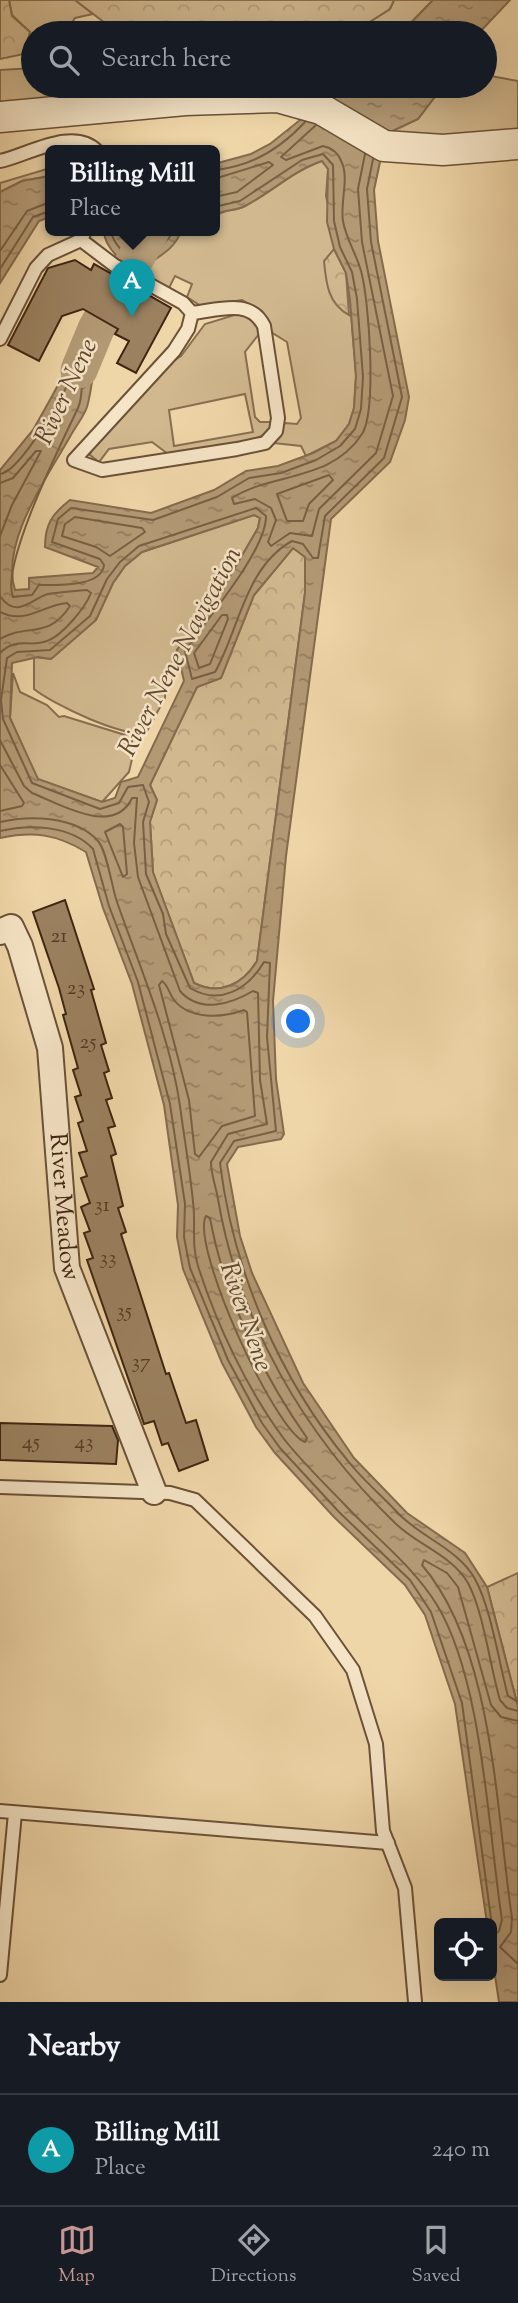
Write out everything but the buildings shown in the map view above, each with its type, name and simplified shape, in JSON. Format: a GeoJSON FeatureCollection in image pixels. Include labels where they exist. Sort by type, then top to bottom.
{"type":"FeatureCollection","features":[{"type":"Feature","properties":{"kind":"street"},"geometry":{"type":"LineString","coordinates":[[0,117],[221,98]]}},
{"type":"Feature","properties":{"kind":"street"},"geometry":{"type":"LineString","coordinates":[[272,98],[302,102],[340,119],[384,146],[443,150],[508,145]]}},
{"type":"Feature","properties":{"kind":"street","name":"River Meadow"},"geometry":{"type":"LineString","coordinates":[[0,932],[11,927],[20,946],[50,1048],[66,1268],[154,1492]]}},
{"type":"Feature","properties":{"kind":"lane"},"geometry":{"type":"LineString","coordinates":[[55,145],[87,145]]}},
{"type":"Feature","properties":{"kind":"lane"},"geometry":{"type":"LineString","coordinates":[[0,161],[45,148]]}},
{"type":"Feature","properties":{"kind":"lane"},"geometry":{"type":"LineString","coordinates":[[0,339],[36,268],[48,256],[81,236]]}},
{"type":"Feature","properties":{"kind":"lane"},"geometry":{"type":"LineString","coordinates":[[84,236],[114,265],[183,303],[192,313]]}},
{"type":"Feature","properties":{"kind":"lane"},"geometry":{"type":"LineString","coordinates":[[246,308],[259,316],[264,326],[278,418],[271,438],[265,443],[237,449],[102,470],[74,460],[174,351],[188,329],[192,313],[246,308]]}},
{"type":"Feature","properties":{"kind":"lane"},"geometry":{"type":"LineString","coordinates":[[0,1487],[170,1493],[195,1500],[315,1616],[342,1652],[361,1692],[376,1744],[383,1830],[405,1888],[415,2002]]}},
{"type":"Feature","properties":{"kind":"lane"},"geometry":{"type":"LineString","coordinates":[[0,1811],[388,1843]]}},
{"type":"Feature","properties":{"kind":"lane"},"geometry":{"type":"LineString","coordinates":[[0,1975],[15,1813]]}},
{"type":"Feature","properties":{"kind":"green space"},"geometry":{"type":"Polygon","coordinates":[[[0,0],[9,0],[12,16],[21,24],[21,55],[0,59],[0,0]]]}},
{"type":"Feature","properties":{"kind":"green space"},"geometry":{"type":"Polygon","coordinates":[[[9,0],[75,0],[93,14],[75,18],[73,21],[21,21],[21,24],[12,15],[9,0]]]}},
{"type":"Feature","properties":{"kind":"green space"},"geometry":{"type":"Polygon","coordinates":[[[75,0],[394,0],[390,9],[371,21],[102,21],[75,0]]]}},
{"type":"Feature","properties":{"kind":"green space"},"geometry":{"type":"Polygon","coordinates":[[[394,0],[433,0],[413,21],[371,21],[390,9],[394,0]]]}},
{"type":"Feature","properties":{"kind":"green space"},"geometry":{"type":"Polygon","coordinates":[[[21,69],[21,98],[96,98],[0,107],[0,70],[21,69]]]}},
{"type":"Feature","properties":{"kind":"green space"},"geometry":{"type":"Polygon","coordinates":[[[497,77],[518,81],[518,130],[455,137],[386,134],[418,119],[434,98],[497,98],[497,77]]]}},
{"type":"Feature","properties":{"kind":"green space"},"geometry":{"type":"Polygon","coordinates":[[[322,161],[328,169],[326,196],[350,300],[356,376],[354,408],[349,424],[336,441],[306,456],[301,446],[273,443],[285,423],[297,424],[301,418],[287,342],[271,332],[262,311],[242,300],[201,306],[187,297],[192,284],[175,276],[169,288],[139,275],[147,264],[165,252],[179,236],[220,236],[220,213],[245,206],[302,170],[322,161]]]}},
{"type":"Feature","properties":{"kind":"green space"},"geometry":{"type":"Polygon","coordinates":[[[45,170],[45,177],[22,181],[0,192],[0,183],[45,170]]]}},
{"type":"Feature","properties":{"kind":"green space"},"geometry":{"type":"Polygon","coordinates":[[[334,249],[346,273],[349,315],[332,299],[327,285],[324,261],[334,249]]]}},
{"type":"Feature","properties":{"kind":"green space"},"geometry":{"type":"Polygon","coordinates":[[[241,313],[257,327],[259,334],[245,352],[255,417],[260,422],[272,422],[269,432],[254,440],[168,454],[152,442],[109,449],[99,462],[90,455],[92,446],[158,371],[181,356],[205,324],[241,313]],[[245,394],[169,410],[174,446],[253,432],[245,394]]]}},
{"type":"Feature","properties":{"kind":"green space"},"geometry":{"type":"Polygon","coordinates":[[[254,515],[260,518],[258,528],[225,585],[177,650],[165,682],[165,698],[147,731],[137,733],[107,726],[56,703],[34,689],[34,657],[51,659],[96,620],[113,583],[125,566],[142,552],[254,515]]]}},
{"type":"Feature","properties":{"kind":"green space"},"geometry":{"type":"Polygon","coordinates":[[[293,548],[305,557],[305,593],[257,961],[245,976],[230,986],[204,987],[194,983],[153,873],[150,821],[157,800],[150,785],[197,687],[221,678],[254,595],[293,548]]]}},
{"type":"Feature","properties":{"kind":"green space"},"geometry":{"type":"Polygon","coordinates":[[[13,673],[20,692],[47,705],[59,717],[64,716],[125,735],[132,741],[134,750],[129,772],[102,802],[37,779],[10,718],[13,673]]]}},
{"type":"Feature","properties":{"kind":"green space"},"geometry":{"type":"Polygon","coordinates":[[[518,1573],[518,1707],[487,1587],[518,1573]]]}},
{"type":"Feature","properties":{"kind":"water"},"geometry":{"type":"Polygon","coordinates":[[[433,0],[510,0],[490,21],[413,21],[433,0]]]}},
{"type":"Feature","properties":{"kind":"water","name":"River Nene Navigation"},"geometry":{"type":"Polygon","coordinates":[[[328,98],[434,98],[418,119],[386,134],[374,190],[378,241],[409,397],[405,420],[390,462],[331,519],[286,856],[273,1001],[276,1079],[284,1134],[281,1139],[238,1147],[227,1164],[240,1236],[252,1273],[303,1383],[354,1458],[407,1513],[465,1553],[487,1587],[518,1707],[518,2002],[499,2002],[496,1981],[497,1918],[486,1918],[455,1704],[425,1615],[405,1585],[334,1517],[275,1453],[256,1427],[222,1363],[183,1269],[177,1237],[178,1205],[164,1105],[132,984],[103,908],[86,852],[65,841],[44,836],[0,838],[0,470],[33,430],[71,361],[74,343],[87,320],[113,333],[96,360],[86,410],[39,489],[20,531],[12,571],[15,590],[29,589],[29,578],[93,573],[98,567],[45,547],[46,532],[51,520],[70,500],[151,513],[214,490],[246,471],[278,466],[313,453],[336,441],[349,424],[354,408],[356,376],[350,300],[346,273],[334,249],[327,222],[328,169],[322,161],[311,165],[245,206],[220,213],[220,162],[251,154],[270,144],[328,98]],[[254,515],[142,552],[125,566],[113,583],[96,620],[51,659],[38,657],[12,663],[10,718],[38,779],[102,802],[115,798],[121,782],[138,777],[184,681],[177,650],[225,585],[258,528],[260,518],[254,515]],[[293,548],[254,595],[221,678],[197,687],[150,785],[157,800],[150,822],[153,872],[194,983],[204,987],[230,986],[245,976],[257,961],[305,593],[305,557],[293,548]]]}},
{"type":"Feature","properties":{"kind":"water"},"geometry":{"type":"Polygon","coordinates":[[[45,177],[45,219],[39,221],[0,283],[0,192],[22,181],[45,177]]]}},
{"type":"Feature","properties":{"kind":"water"},"geometry":{"type":"Polygon","coordinates":[[[179,236],[168,250],[139,271],[116,256],[105,237],[179,236]]]}},
{"type":"Feature","properties":{"kind":"waterway","name":"River Nene"},"geometry":{"type":"LineString","coordinates":[[79,370],[96,329],[148,236]]}},
{"type":"Feature","properties":{"kind":"place","name":"Billing Mill"},"geometry":{"type":"Point","coordinates":[132,317]}}]}
